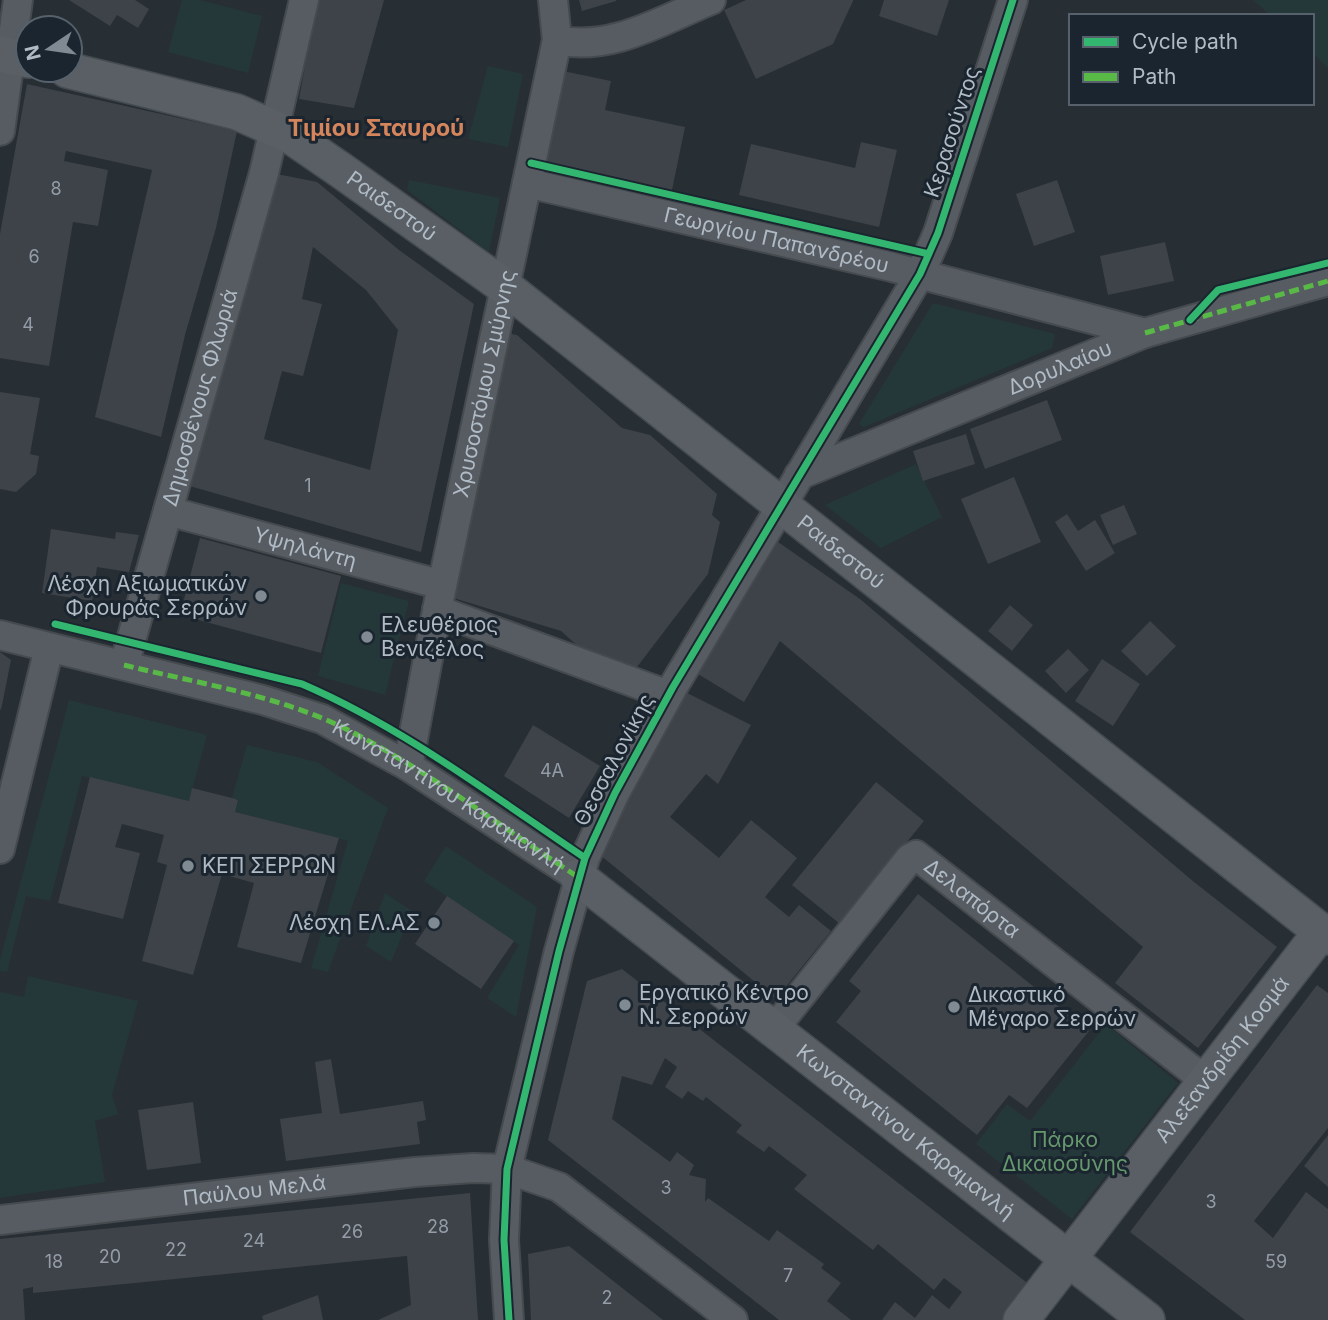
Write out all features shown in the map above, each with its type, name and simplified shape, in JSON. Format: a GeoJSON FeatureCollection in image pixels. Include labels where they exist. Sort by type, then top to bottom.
{"type":"FeatureCollection","features":[{"type":"Feature","properties":{"kind":"main road"},"geometry":{"type":"LineString","coordinates":[[84,74],[227,109],[276,129]]}},
{"type":"Feature","properties":{"kind":"main road","name":"Ραιδεστού"},"geometry":{"type":"LineString","coordinates":[[276,129],[333,164],[505,288],[1324,935]]}},
{"type":"Feature","properties":{"kind":"main road","name":"Κωνσταντίνου Καραμανλή"},"geometry":{"type":"LineString","coordinates":[[578,877],[1147,1320]]}},
{"type":"Feature","properties":{"kind":"main road","name":"Αλεξανδρίδη Κοσμά"},"geometry":{"type":"LineString","coordinates":[[1021,1320],[1206,1081],[1324,935]]}},
{"type":"Feature","properties":{"kind":"street"},"geometry":{"type":"LineString","coordinates":[[0,131],[13,57],[18,0]]}},
{"type":"Feature","properties":{"kind":"street","name":"Δημοσθένους Φλωριά"},"geometry":{"type":"LineString","coordinates":[[124,665],[276,129],[304,0]]}},
{"type":"Feature","properties":{"kind":"street","name":"Χρυσοστόμου Σμύρνης"},"geometry":{"type":"LineString","coordinates":[[408,766],[439,597],[557,40],[553,0]]}},
{"type":"Feature","properties":{"kind":"street"},"geometry":{"type":"LineString","coordinates":[[557,40],[580,45],[615,39],[710,0]]}},
{"type":"Feature","properties":{"kind":"street","name":"Κερασούντος"},"geometry":{"type":"LineString","coordinates":[[920,274],[941,225],[1013,0]]}},
{"type":"Feature","properties":{"kind":"street","name":"Γεωργίου Παπανδρέου"},"geometry":{"type":"LineString","coordinates":[[527,183],[920,274],[1145,333]]}},
{"type":"Feature","properties":{"kind":"street","name":"Θεσσαλονίκης"},"geometry":{"type":"LineString","coordinates":[[509,1320],[504,1240],[507,1169],[578,877],[596,829],[668,695],[920,274]]}},
{"type":"Feature","properties":{"kind":"street","name":"Δορυλαίου"},"geometry":{"type":"LineString","coordinates":[[799,475],[1145,333],[1328,281]]}},
{"type":"Feature","properties":{"kind":"street","name":"Υψηλάντη"},"geometry":{"type":"LineString","coordinates":[[168,511],[439,597],[668,695]]}},
{"type":"Feature","properties":{"kind":"street","name":"Κωνσταντίνου Καραμανλή"},"geometry":{"type":"LineString","coordinates":[[0,635],[124,665],[322,719],[408,766],[578,877]]}},
{"type":"Feature","properties":{"kind":"street"},"geometry":{"type":"LineString","coordinates":[[0,849],[49,648]]}},
{"type":"Feature","properties":{"kind":"street","name":"Δελαπόρτα"},"geometry":{"type":"LineString","coordinates":[[774,1030],[910,858],[916,855],[1206,1081]]}},
{"type":"Feature","properties":{"kind":"street","name":"Παύλου Μελά"},"geometry":{"type":"LineString","coordinates":[[0,1220],[415,1172],[473,1168],[507,1169],[542,1179],[574,1196],[733,1320]]}},
{"type":"Feature","properties":{"kind":"green space"},"geometry":{"type":"Polygon","coordinates":[[[182,0],[200,0],[262,16],[248,73],[168,52],[182,0]]]}},
{"type":"Feature","properties":{"kind":"green space"},"geometry":{"type":"Polygon","coordinates":[[[1253,0],[1328,0],[1328,68],[1314,55],[1314,14],[1269,14],[1253,0]]]}},
{"type":"Feature","properties":{"kind":"green space"},"geometry":{"type":"Polygon","coordinates":[[[488,66],[523,74],[508,147],[468,139],[488,66]]]}},
{"type":"Feature","properties":{"kind":"green space"},"geometry":{"type":"Polygon","coordinates":[[[409,180],[500,198],[489,252],[407,190],[409,180]]]}},
{"type":"Feature","properties":{"kind":"green space"},"geometry":{"type":"Polygon","coordinates":[[[933,303],[1055,334],[1052,348],[864,427],[859,424],[933,303]]]}},
{"type":"Feature","properties":{"kind":"green space"},"geometry":{"type":"Polygon","coordinates":[[[916,464],[942,517],[881,548],[825,505],[916,464]]]}},
{"type":"Feature","properties":{"kind":"green space"},"geometry":{"type":"Polygon","coordinates":[[[341,583],[409,601],[385,695],[318,676],[341,583]]]}},
{"type":"Feature","properties":{"kind":"green space"},"geometry":{"type":"Polygon","coordinates":[[[69,700],[207,735],[189,801],[82,776],[50,901],[26,896],[7,972],[0,971],[0,960],[69,700]]]}},
{"type":"Feature","properties":{"kind":"green space"},"geometry":{"type":"Polygon","coordinates":[[[247,745],[317,762],[388,808],[328,972],[311,968],[348,841],[235,812],[238,800],[232,798],[247,745]]]}},
{"type":"Feature","properties":{"kind":"green space"},"geometry":{"type":"Polygon","coordinates":[[[446,846],[537,907],[516,1017],[487,998],[519,945],[424,881],[446,846]]]}},
{"type":"Feature","properties":{"kind":"green space"},"geometry":{"type":"Polygon","coordinates":[[[385,893],[412,911],[391,962],[366,946],[385,893]]]}},
{"type":"Feature","properties":{"kind":"green space"},"geometry":{"type":"Polygon","coordinates":[[[28,976],[138,1001],[112,1095],[118,1114],[95,1121],[105,1182],[0,1198],[0,992],[24,997],[28,976]]]}},
{"type":"Feature","properties":{"kind":"green space","name":"Πάρκο Δικαιοσύνης"},"geometry":{"type":"Polygon","coordinates":[[[1106,1024],[1178,1083],[1072,1219],[976,1144],[1007,1104],[1030,1121],[1106,1024]]]}},
{"type":"Feature","properties":{"kind":"building"},"geometry":{"type":"Polygon","coordinates":[[[69,0],[135,0],[149,9],[138,28],[117,15],[110,26],[69,0]]]}},
{"type":"Feature","properties":{"kind":"building"},"geometry":{"type":"Polygon","coordinates":[[[317,0],[384,0],[354,108],[299,99],[317,0]]]}},
{"type":"Feature","properties":{"kind":"building"},"geometry":{"type":"Polygon","coordinates":[[[579,0],[616,0],[616,1],[582,11],[579,0]]]}},
{"type":"Feature","properties":{"kind":"building"},"geometry":{"type":"Polygon","coordinates":[[[746,0],[853,1],[833,44],[756,79],[724,10],[746,0]]]}},
{"type":"Feature","properties":{"kind":"building"},"geometry":{"type":"Polygon","coordinates":[[[884,0],[949,0],[937,36],[879,16],[884,0]]]}},
{"type":"Feature","properties":{"kind":"building"},"geometry":{"type":"Polygon","coordinates":[[[563,71],[611,81],[605,110],[685,127],[672,190],[544,163],[563,71]]]}},
{"type":"Feature","properties":{"kind":"building"},"geometry":{"type":"Polygon","coordinates":[[[27,84],[237,131],[216,228],[185,335],[161,437],[95,417],[152,170],[66,151],[64,161],[108,170],[98,226],[73,222],[49,366],[0,358],[0,234],[27,84]]]}},
{"type":"Feature","properties":{"kind":"building"},"geometry":{"type":"Polygon","coordinates":[[[861,142],[897,150],[879,227],[739,195],[751,144],[855,168],[861,142]]]}},
{"type":"Feature","properties":{"kind":"building"},"geometry":{"type":"Polygon","coordinates":[[[267,172],[317,182],[399,250],[474,304],[421,552],[186,485],[267,172]],[[313,247],[302,299],[322,304],[303,376],[282,371],[264,439],[370,470],[398,330],[366,290],[313,247]]]}},
{"type":"Feature","properties":{"kind":"building"},"geometry":{"type":"Polygon","coordinates":[[[1057,180],[1075,232],[1034,246],[1016,194],[1057,180]]]}},
{"type":"Feature","properties":{"kind":"building"},"geometry":{"type":"Polygon","coordinates":[[[1165,242],[1174,281],[1108,295],[1100,256],[1165,242]]]}},
{"type":"Feature","properties":{"kind":"building"},"geometry":{"type":"Polygon","coordinates":[[[502,332],[517,335],[622,428],[650,435],[717,494],[712,515],[720,522],[708,574],[637,667],[589,656],[561,631],[447,596],[502,332]]]}},
{"type":"Feature","properties":{"kind":"building"},"geometry":{"type":"Polygon","coordinates":[[[0,392],[40,398],[30,454],[39,456],[36,474],[16,492],[0,489],[0,392]]]}},
{"type":"Feature","properties":{"kind":"building"},"geometry":{"type":"Polygon","coordinates":[[[1047,400],[1062,440],[985,469],[970,429],[1047,400]]]}},
{"type":"Feature","properties":{"kind":"building"},"geometry":{"type":"Polygon","coordinates":[[[966,434],[975,464],[923,481],[913,451],[966,434]]]}},
{"type":"Feature","properties":{"kind":"building"},"geometry":{"type":"Polygon","coordinates":[[[1014,477],[1041,542],[988,564],[961,499],[1014,477]]]}},
{"type":"Feature","properties":{"kind":"building"},"geometry":{"type":"Polygon","coordinates":[[[1124,505],[1137,534],[1113,545],[1100,515],[1124,505]]]}},
{"type":"Feature","properties":{"kind":"building"},"geometry":{"type":"Polygon","coordinates":[[[1067,514],[1078,531],[1095,520],[1115,553],[1086,571],[1055,522],[1067,514]]]}},
{"type":"Feature","properties":{"kind":"building"},"geometry":{"type":"Polygon","coordinates":[[[51,529],[115,539],[116,532],[139,535],[129,572],[97,567],[92,601],[42,593],[51,529]]]}},
{"type":"Feature","properties":{"kind":"building","name":"Λέσχη Αξιωματικών Φρουράς Σερρών"},"geometry":{"type":"Polygon","coordinates":[[[200,538],[341,576],[321,653],[180,615],[200,538]]]}},
{"type":"Feature","properties":{"kind":"building"},"geometry":{"type":"Polygon","coordinates":[[[778,542],[860,599],[1194,882],[1277,947],[1198,1048],[1115,983],[1143,947],[780,641],[744,702],[698,674],[778,542]]]}},
{"type":"Feature","properties":{"kind":"building"},"geometry":{"type":"Polygon","coordinates":[[[1010,605],[1033,625],[1012,651],[988,631],[1010,605]]]}},
{"type":"Feature","properties":{"kind":"building"},"geometry":{"type":"Polygon","coordinates":[[[1150,621],[1176,646],[1147,676],[1121,651],[1150,621]]]}},
{"type":"Feature","properties":{"kind":"building"},"geometry":{"type":"Polygon","coordinates":[[[1068,649],[1089,670],[1066,693],[1045,671],[1068,649]]]}},
{"type":"Feature","properties":{"kind":"building"},"geometry":{"type":"Polygon","coordinates":[[[0,652],[11,660],[1,710],[0,709],[0,652]]]}},
{"type":"Feature","properties":{"kind":"building"},"geometry":{"type":"Polygon","coordinates":[[[1102,659],[1140,684],[1113,726],[1075,701],[1102,659]]]}},
{"type":"Feature","properties":{"kind":"building"},"geometry":{"type":"Polygon","coordinates":[[[679,689],[751,725],[718,784],[706,774],[670,817],[719,858],[751,820],[797,858],[765,897],[789,917],[799,905],[831,931],[776,999],[594,850],[679,689]]]}},
{"type":"Feature","properties":{"kind":"building"},"geometry":{"type":"Polygon","coordinates":[[[533,725],[600,766],[569,818],[504,776],[533,725]]]}},
{"type":"Feature","properties":{"kind":"building"},"geometry":{"type":"Polygon","coordinates":[[[90,777],[189,801],[192,788],[238,800],[235,812],[339,838],[301,963],[237,947],[254,883],[222,874],[193,975],[142,961],[167,865],[157,862],[164,835],[122,824],[115,847],[140,853],[123,919],[58,903],[90,777]]]}},
{"type":"Feature","properties":{"kind":"building"},"geometry":{"type":"Polygon","coordinates":[[[876,782],[924,821],[840,924],[792,885],[876,782]]]}},
{"type":"Feature","properties":{"kind":"building","name":"Δικαστικό Μέγαρο Σερρών"},"geometry":{"type":"Polygon","coordinates":[[[918,894],[1089,1031],[1027,1108],[1009,1095],[977,1135],[836,1022],[861,991],[849,981],[918,894]]]}},
{"type":"Feature","properties":{"kind":"building"},"geometry":{"type":"Polygon","coordinates":[[[447,896],[514,941],[481,989],[415,944],[447,896]]]}},
{"type":"Feature","properties":{"kind":"building"},"geometry":{"type":"Polygon","coordinates":[[[622,969],[1030,1285],[1002,1320],[882,1320],[895,1302],[915,1318],[932,1295],[949,1309],[962,1292],[944,1278],[934,1290],[878,1244],[873,1250],[794,1189],[807,1175],[769,1146],[764,1152],[736,1132],[742,1125],[706,1097],[703,1101],[688,1091],[682,1099],[665,1087],[677,1067],[665,1058],[652,1085],[622,1076],[612,1119],[670,1162],[677,1152],[694,1165],[689,1175],[706,1179],[705,1202],[708,1198],[769,1241],[777,1230],[824,1264],[821,1268],[841,1283],[827,1301],[851,1320],[779,1320],[548,1140],[587,981],[622,969]]]}},
{"type":"Feature","properties":{"kind":"building"},"geometry":{"type":"Polygon","coordinates":[[[1317,985],[1328,993],[1328,1128],[1254,1221],[1273,1238],[1306,1192],[1328,1209],[1328,1320],[1245,1320],[1130,1232],[1317,985]]]}},
{"type":"Feature","properties":{"kind":"building"},"geometry":{"type":"Polygon","coordinates":[[[331,1059],[340,1114],[423,1101],[426,1120],[417,1122],[420,1144],[286,1161],[280,1119],[322,1113],[315,1062],[331,1059]]]}},
{"type":"Feature","properties":{"kind":"building"},"geometry":{"type":"Polygon","coordinates":[[[193,1102],[201,1163],[147,1170],[138,1110],[193,1102]]]}},
{"type":"Feature","properties":{"kind":"building"},"geometry":{"type":"Polygon","coordinates":[[[1328,1135],[1328,1187],[1304,1166],[1328,1135]]]}},
{"type":"Feature","properties":{"kind":"building"},"geometry":{"type":"Polygon","coordinates":[[[470,1193],[478,1320],[378,1320],[411,1305],[407,1256],[33,1293],[33,1287],[23,1289],[25,1320],[0,1320],[0,1239],[470,1193]]]}},
{"type":"Feature","properties":{"kind":"building"},"geometry":{"type":"Polygon","coordinates":[[[569,1246],[663,1320],[531,1320],[528,1254],[569,1246]]]}},
{"type":"Feature","properties":{"kind":"building"},"geometry":{"type":"Polygon","coordinates":[[[318,1295],[323,1320],[263,1320],[262,1316],[318,1295]]]}},
{"type":"Feature","properties":{"kind":"marked path"},"geometry":{"type":"LineString","coordinates":[[1145,333],[1328,281]]}},
{"type":"Feature","properties":{"kind":"marked path"},"geometry":{"type":"LineString","coordinates":[[124,665],[264,698],[344,728],[434,780],[578,877]]}},
{"type":"Feature","properties":{"kind":"cycle path"},"geometry":{"type":"LineString","coordinates":[[509,1320],[504,1240],[507,1169],[559,951],[585,858],[615,793],[673,687],[920,274],[938,233],[1013,0]]}},
{"type":"Feature","properties":{"kind":"cycle path"},"geometry":{"type":"LineString","coordinates":[[531,163],[929,254]]}},
{"type":"Feature","properties":{"kind":"cycle path"},"geometry":{"type":"LineString","coordinates":[[1190,320],[1218,290],[1328,263]]}},
{"type":"Feature","properties":{"kind":"cycle path"},"geometry":{"type":"LineString","coordinates":[[55,624],[302,684],[412,742],[585,858]]}},
{"type":"Feature","properties":{"kind":"place","name":"Λέσχη Αξιωματικών Φρουράς Σερρών"},"geometry":{"type":"Point","coordinates":[261,596]}},
{"type":"Feature","properties":{"kind":"place","name":"Ελευθέριος Βενιζέλος"},"geometry":{"type":"Point","coordinates":[367,637]}},
{"type":"Feature","properties":{"kind":"place","name":"ΚΕΠ ΣΕΡΡΩΝ"},"geometry":{"type":"Point","coordinates":[188,866]}},
{"type":"Feature","properties":{"kind":"place","name":"Λέσχη ΕΛ.ΑΣ"},"geometry":{"type":"Point","coordinates":[434,923]}},
{"type":"Feature","properties":{"kind":"place","name":"Εργατικό Κέντρο Ν. Σερρών"},"geometry":{"type":"Point","coordinates":[625,1005]}},
{"type":"Feature","properties":{"kind":"place","name":"Δικαστικό Μέγαρο Σερρών"},"geometry":{"type":"Point","coordinates":[954,1007]}},
{"type":"Feature","properties":{"kind":"district","name":"Τιμίου Σταυρού"},"geometry":{"type":"Point","coordinates":[376,128]}}]}
